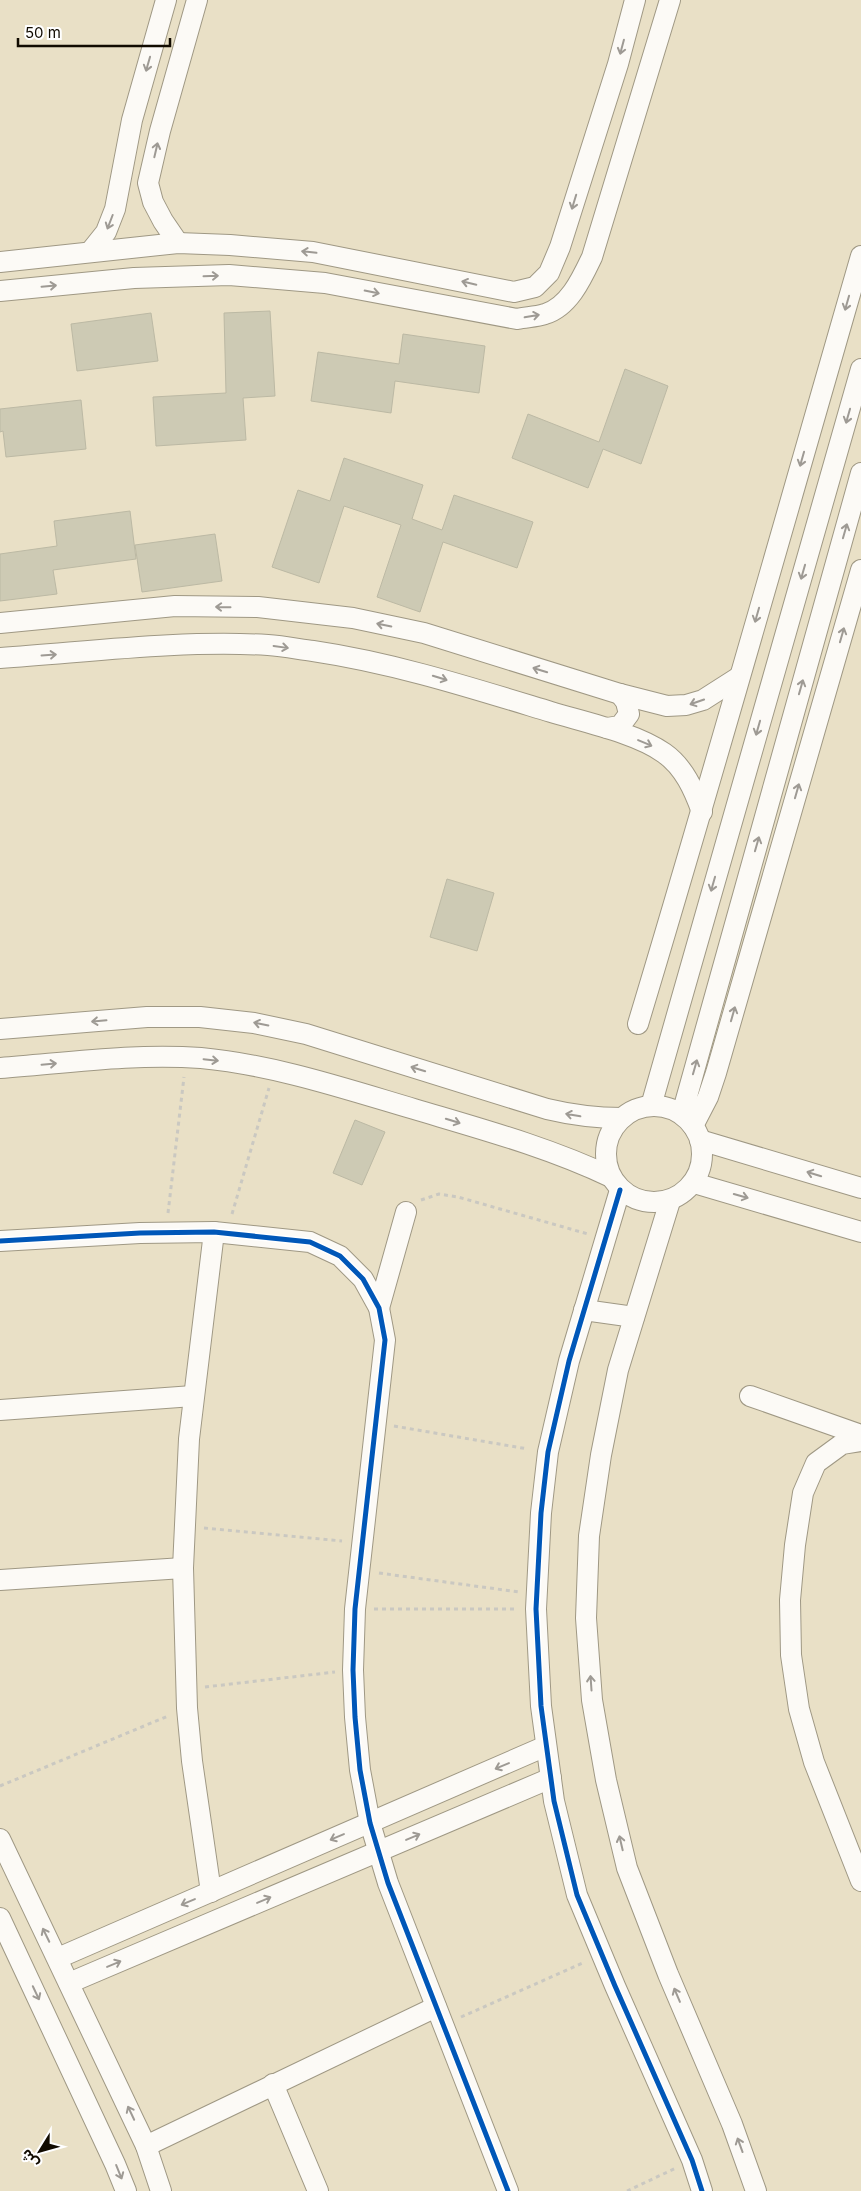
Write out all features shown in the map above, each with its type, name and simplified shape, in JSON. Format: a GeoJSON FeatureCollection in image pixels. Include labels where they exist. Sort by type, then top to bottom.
{"type":"FeatureCollection","features":[{"type":"Feature","properties":{"kind":"street"},"geometry":{"type":"LineString","coordinates":[[90,252],[106,232],[115,209],[132,120],[166,0]]}},
{"type":"Feature","properties":{"kind":"street"},"geometry":{"type":"LineString","coordinates":[[178,243],[153,202],[148,183],[197,0]]}},
{"type":"Feature","properties":{"kind":"street"},"geometry":{"type":"LineString","coordinates":[[0,262],[178,243],[313,252],[514,292],[535,287],[549,273],[560,247],[618,64],[635,0]]}},
{"type":"Feature","properties":{"kind":"street"},"geometry":{"type":"LineString","coordinates":[[0,291],[134,278],[229,275],[325,283],[517,319],[546,314],[566,300],[582,279],[592,257],[670,0]]}},
{"type":"Feature","properties":{"kind":"street"},"geometry":{"type":"LineString","coordinates":[[121,181],[130,189],[136,190],[142,189],[148,183]]}},
{"type":"Feature","properties":{"kind":"street"},"geometry":{"type":"LineString","coordinates":[[638,1024],[702,812],[739,677],[861,256]]}},
{"type":"Feature","properties":{"kind":"street"},"geometry":{"type":"LineString","coordinates":[[651,1106],[861,369]]}},
{"type":"Feature","properties":{"kind":"street"},"geometry":{"type":"LineString","coordinates":[[0,1068],[98,1060],[186,1058],[248,1064],[274,1069],[536,1146],[616,1184],[635,1200],[652,1203],[670,1201],[683,1194],[694,1182],[700,1169],[703,1155],[692,1127],[861,473]]}},
{"type":"Feature","properties":{"kind":"street"},"geometry":{"type":"LineString","coordinates":[[692,1127],[708,1097],[716,1073],[861,570]]}},
{"type":"Feature","properties":{"kind":"street"},"geometry":{"type":"LineString","coordinates":[[0,623],[175,606],[258,607],[353,618],[424,633],[620,694],[667,706],[686,706],[703,700],[739,677]]}},
{"type":"Feature","properties":{"kind":"street"},"geometry":{"type":"LineString","coordinates":[[0,658],[186,644],[269,645],[350,656],[431,676],[607,728],[649,744],[677,764],[694,789],[702,812]]}},
{"type":"Feature","properties":{"kind":"street"},"geometry":{"type":"LineString","coordinates":[[607,728],[620,726],[629,714],[626,702],[620,694]]}},
{"type":"Feature","properties":{"kind":"street"},"geometry":{"type":"LineString","coordinates":[[0,1029],[146,1017],[200,1017],[254,1023],[306,1034],[547,1109],[571,1115],[596,1118],[622,1118]]}},
{"type":"Feature","properties":{"kind":"street"},"geometry":{"type":"LineString","coordinates":[[702,2191],[692,2160],[577,1894],[554,1801],[541,1706],[537,1602],[541,1513],[548,1452],[569,1361],[606,1238],[616,1184],[606,1162],[606,1146],[611,1130],[622,1118],[635,1110],[651,1106],[667,1107],[692,1127],[861,1188]]}},
{"type":"Feature","properties":{"kind":"street"},"geometry":{"type":"LineString","coordinates":[[694,1182],[861,1232]]}},
{"type":"Feature","properties":{"kind":"street"},"geometry":{"type":"LineString","coordinates":[[670,1201],[618,1370],[601,1455],[589,1536],[586,1618],[592,1700],[606,1780],[627,1868],[668,1974],[732,2124],[756,2191]]}},
{"type":"Feature","properties":{"kind":"street"},"geometry":{"type":"LineString","coordinates":[[379,1308],[406,1212]]}},
{"type":"Feature","properties":{"kind":"street"},"geometry":{"type":"LineString","coordinates":[[0,1241],[166,1233],[220,1233],[310,1242],[340,1256],[363,1279],[379,1308],[385,1340],[355,1609],[353,1670],[360,1762],[377,1852],[508,2191]]}},
{"type":"Feature","properties":{"kind":"street"},"geometry":{"type":"LineString","coordinates":[[211,1892],[192,1762],[186,1699],[183,1568],[184,1526],[194,1396],[220,1233]]}},
{"type":"Feature","properties":{"kind":"street"},"geometry":{"type":"LineString","coordinates":[[584,1310],[634,1317]]}},
{"type":"Feature","properties":{"kind":"street"},"geometry":{"type":"LineString","coordinates":[[0,1410],[194,1396]]}},
{"type":"Feature","properties":{"kind":"street"},"geometry":{"type":"LineString","coordinates":[[750,1396],[861,1435]]}},
{"type":"Feature","properties":{"kind":"street"},"geometry":{"type":"LineString","coordinates":[[861,1442],[842,1444],[816,1463],[803,1493],[795,1545],[790,1600],[791,1655],[799,1709],[814,1762],[861,1881]]}},
{"type":"Feature","properties":{"kind":"street"},"geometry":{"type":"LineString","coordinates":[[0,1580],[183,1568]]}},
{"type":"Feature","properties":{"kind":"street"},"geometry":{"type":"LineString","coordinates":[[58,1958],[546,1746]]}},
{"type":"Feature","properties":{"kind":"street"},"geometry":{"type":"LineString","coordinates":[[69,1983],[551,1778]]}},
{"type":"Feature","properties":{"kind":"street"},"geometry":{"type":"LineString","coordinates":[[0,1839],[146,2146],[161,2191]]}},
{"type":"Feature","properties":{"kind":"street"},"geometry":{"type":"LineString","coordinates":[[0,1918],[126,2191]]}},
{"type":"Feature","properties":{"kind":"street"},"geometry":{"type":"LineString","coordinates":[[146,2146],[273,2084],[439,2016]]}},
{"type":"Feature","properties":{"kind":"street"},"geometry":{"type":"LineString","coordinates":[[273,2084],[318,2191]]}},
{"type":"Feature","properties":{"kind":"path"},"geometry":{"type":"LineString","coordinates":[[166,1233],[186,1058]]}},
{"type":"Feature","properties":{"kind":"path"},"geometry":{"type":"LineString","coordinates":[[220,1233],[274,1069]]}},
{"type":"Feature","properties":{"kind":"path"},"geometry":{"type":"LineString","coordinates":[[406,1212],[420,1200],[438,1194],[458,1197],[606,1238]]}},
{"type":"Feature","properties":{"kind":"path"},"geometry":{"type":"LineString","coordinates":[[376,1423],[548,1452]]}},
{"type":"Feature","properties":{"kind":"path"},"geometry":{"type":"LineString","coordinates":[[184,1526],[362,1543]]}},
{"type":"Feature","properties":{"kind":"path"},"geometry":{"type":"LineString","coordinates":[[358,1571],[537,1602]]}},
{"type":"Feature","properties":{"kind":"path"},"geometry":{"type":"LineString","coordinates":[[355,1609],[537,1602]]}},
{"type":"Feature","properties":{"kind":"path"},"geometry":{"type":"LineString","coordinates":[[0,1786],[186,1699],[353,1670]]}},
{"type":"Feature","properties":{"kind":"path"},"geometry":{"type":"LineString","coordinates":[[439,2016],[602,1954]]}},
{"type":"Feature","properties":{"kind":"path"},"geometry":{"type":"LineString","coordinates":[[626,2191],[692,2160]]}},
{"type":"Feature","properties":{"kind":"building"},"geometry":{"type":"Polygon","coordinates":[[[270,311],[275,396],[243,398],[246,440],[156,446],[153,397],[226,393],[224,313],[270,311]]]}},
{"type":"Feature","properties":{"kind":"building"},"geometry":{"type":"Polygon","coordinates":[[[151,313],[158,361],[77,371],[71,324],[151,313]]]}},
{"type":"Feature","properties":{"kind":"building"},"geometry":{"type":"Polygon","coordinates":[[[403,334],[485,346],[479,393],[395,381],[391,413],[311,401],[318,352],[399,364],[403,334]]]}},
{"type":"Feature","properties":{"kind":"building"},"geometry":{"type":"Polygon","coordinates":[[[625,369],[668,386],[641,464],[603,449],[588,488],[512,458],[528,414],[599,442],[625,369]]]}},
{"type":"Feature","properties":{"kind":"building"},"geometry":{"type":"Polygon","coordinates":[[[81,400],[86,449],[6,457],[3,431],[0,432],[0,409],[81,400]]]}},
{"type":"Feature","properties":{"kind":"building"},"geometry":{"type":"Polygon","coordinates":[[[344,458],[423,485],[412,519],[442,530],[454,495],[533,522],[517,568],[443,542],[420,612],[377,597],[401,525],[344,506],[319,583],[272,567],[298,490],[330,501],[344,458]]]}},
{"type":"Feature","properties":{"kind":"building"},"geometry":{"type":"Polygon","coordinates":[[[130,511],[136,559],[53,570],[57,594],[0,601],[0,554],[57,546],[54,521],[130,511]]]}},
{"type":"Feature","properties":{"kind":"building"},"geometry":{"type":"Polygon","coordinates":[[[215,534],[222,581],[142,592],[135,545],[215,534]]]}},
{"type":"Feature","properties":{"kind":"building"},"geometry":{"type":"Polygon","coordinates":[[[447,879],[494,893],[477,951],[430,937],[447,879]]]}},
{"type":"Feature","properties":{"kind":"building"},"geometry":{"type":"Polygon","coordinates":[[[355,1120],[385,1132],[362,1185],[333,1173],[355,1120]]]}},
{"type":"Feature","properties":{"kind":"cycle path"},"geometry":{"type":"LineString","coordinates":[[620,1190],[569,1361],[548,1452],[541,1513],[536,1609],[541,1706],[554,1801],[577,1895],[692,2160],[702,2191]]}},
{"type":"Feature","properties":{"kind":"cycle path"},"geometry":{"type":"LineString","coordinates":[[0,1241],[140,1233],[214,1232],[310,1242],[340,1256],[363,1279],[379,1308],[385,1340],[355,1609],[353,1670],[360,1770],[370,1823],[388,1883],[508,2191]]}}]}
